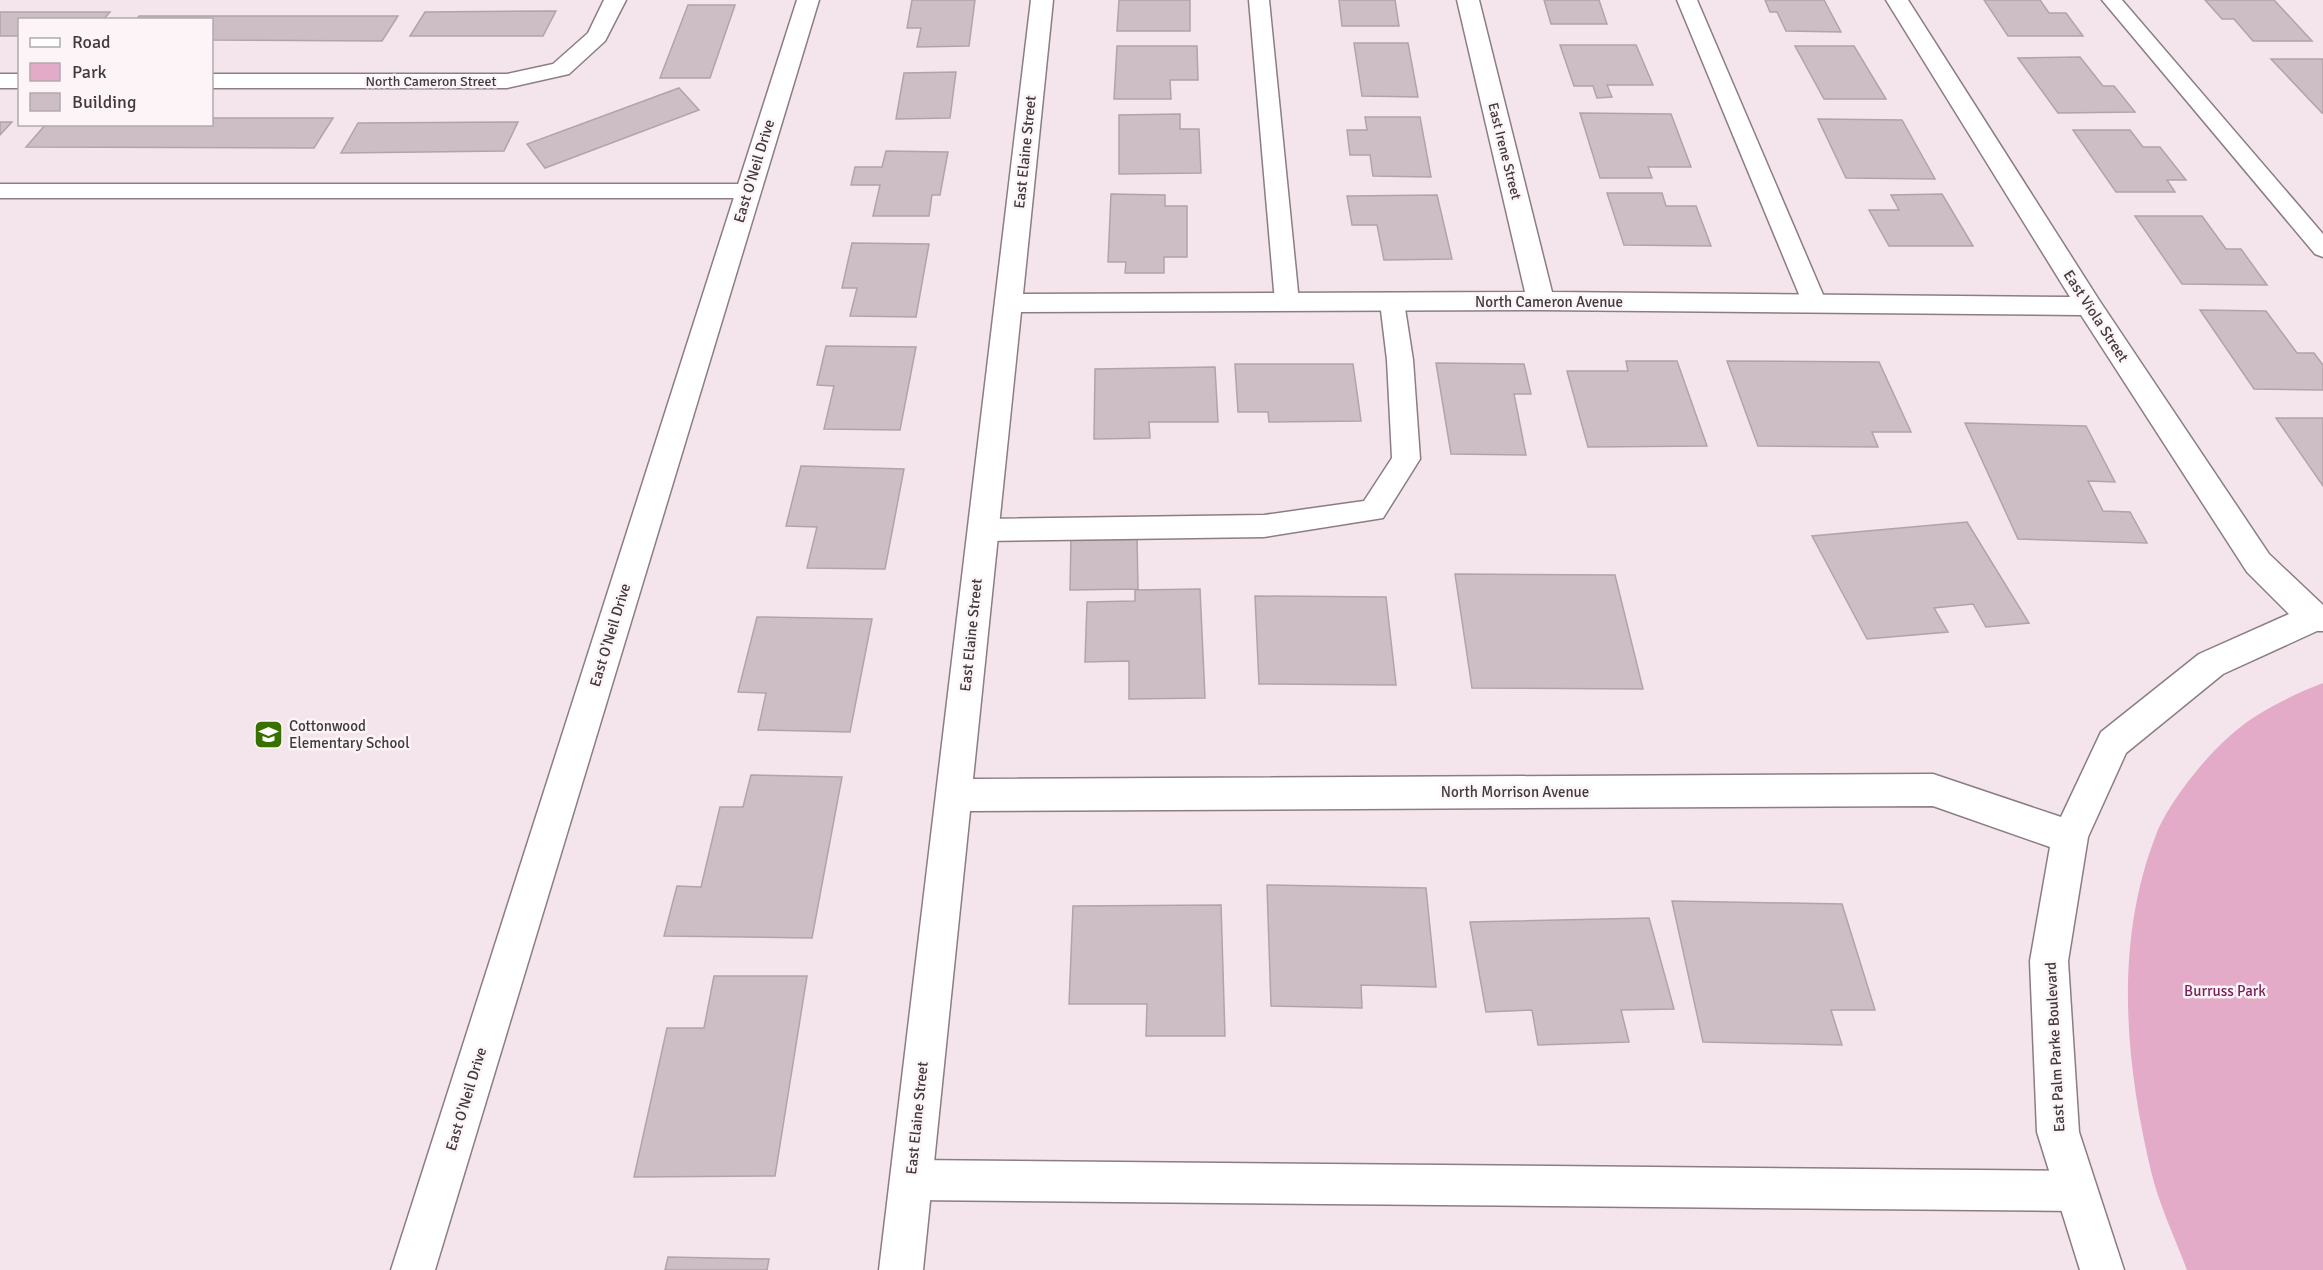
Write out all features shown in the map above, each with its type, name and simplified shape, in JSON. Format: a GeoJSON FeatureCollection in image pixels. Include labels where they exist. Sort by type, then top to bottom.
{"type":"FeatureCollection","features":[{"type":"Feature","properties":{"kind":"street","name":"North Cameron Street"},"geometry":{"type":"LineString","coordinates":[[213,81],[507,81],[561,69],[597,36],[615,0]]}},
{"type":"Feature","properties":{"kind":"street","name":"East O'Neil Drive"},"geometry":{"type":"LineString","coordinates":[[413,1270],[808,0]]}},
{"type":"Feature","properties":{"kind":"street","name":"East Elaine Street"},"geometry":{"type":"LineString","coordinates":[[901,1270],[1042,0]]}},
{"type":"Feature","properties":{"kind":"street","name":"East Irene Street"},"geometry":{"type":"LineString","coordinates":[[1468,0],[1541,301]]}},
{"type":"Feature","properties":{"kind":"street","name":"East Viola Street"},"geometry":{"type":"LineString","coordinates":[[1897,0],[2090,306],[2258,563],[2318,618]]}},
{"type":"Feature","properties":{"kind":"street"},"geometry":{"type":"LineString","coordinates":[[0,81],[18,81]]}},
{"type":"Feature","properties":{"kind":"street","name":"North Cameron Avenue"},"geometry":{"type":"LineString","coordinates":[[1008,303],[1541,301],[2090,306]]}},
{"type":"Feature","properties":{"kind":"street","name":"East Palm Parke Boulevard"},"geometry":{"type":"LineString","coordinates":[[2102,1270],[2058,1132],[2049,961],[2070,837],[2113,743],[2211,664],[2318,618]]}},
{"type":"Feature","properties":{"kind":"street","name":"North Morrison Avenue"},"geometry":{"type":"LineString","coordinates":[[953,795],[1933,790],[2070,837]]}},
{"type":"Feature","properties":{"kind":"lane"},"geometry":{"type":"LineString","coordinates":[[1259,0],[1287,302]]}},
{"type":"Feature","properties":{"kind":"lane"},"geometry":{"type":"LineString","coordinates":[[1687,0],[1815,304]]}},
{"type":"Feature","properties":{"kind":"lane"},"geometry":{"type":"LineString","coordinates":[[2112,0],[2323,249]]}},
{"type":"Feature","properties":{"kind":"lane"},"geometry":{"type":"LineString","coordinates":[[0,191],[748,191]]}},
{"type":"Feature","properties":{"kind":"lane"},"geometry":{"type":"LineString","coordinates":[[983,530],[1264,525],[1372,510],[1406,459],[1400,360],[1392,302]]}},
{"type":"Feature","properties":{"kind":"lane"},"geometry":{"type":"LineString","coordinates":[[910,1180],[2076,1191]]}},
{"type":"Feature","properties":{"kind":"green space","name":"Burruss Park"},"geometry":{"type":"Polygon","coordinates":[[[2323,683],[2323,1270],[2187,1270],[2154,1184],[2142,1130],[2130,1045],[2129,960],[2134,917],[2143,876],[2156,835],[2169,809],[2211,755],[2241,726],[2288,698],[2323,683]]]}},
{"type":"Feature","properties":{"kind":"building"},"geometry":{"type":"Polygon","coordinates":[[[912,0],[975,0],[969,46],[917,47],[921,28],[907,28],[912,0]]]}},
{"type":"Feature","properties":{"kind":"building"},"geometry":{"type":"Polygon","coordinates":[[[1119,0],[1190,0],[1190,31],[1117,31],[1119,0]]]}},
{"type":"Feature","properties":{"kind":"building"},"geometry":{"type":"Polygon","coordinates":[[[1339,0],[1395,0],[1399,26],[1342,26],[1339,0]]]}},
{"type":"Feature","properties":{"kind":"building"},"geometry":{"type":"Polygon","coordinates":[[[1544,0],[1599,0],[1607,24],[1551,24],[1544,0]]]}},
{"type":"Feature","properties":{"kind":"building"},"geometry":{"type":"Polygon","coordinates":[[[1765,0],[1824,0],[1841,32],[1786,31],[1777,12],[1770,12],[1765,0]]]}},
{"type":"Feature","properties":{"kind":"building"},"geometry":{"type":"Polygon","coordinates":[[[1984,0],[2040,0],[2049,13],[2066,13],[2083,36],[2008,36],[1984,0]]]}},
{"type":"Feature","properties":{"kind":"building"},"geometry":{"type":"Polygon","coordinates":[[[2205,0],[2274,0],[2312,41],[2253,41],[2234,19],[2222,19],[2205,0]]]}},
{"type":"Feature","properties":{"kind":"building"},"geometry":{"type":"Polygon","coordinates":[[[688,5],[735,5],[710,78],[660,78],[688,5]]]}},
{"type":"Feature","properties":{"kind":"building"},"geometry":{"type":"Polygon","coordinates":[[[556,11],[543,36],[410,36],[425,12],[556,11]]]}},
{"type":"Feature","properties":{"kind":"building"},"geometry":{"type":"Polygon","coordinates":[[[0,12],[110,12],[105,18],[18,18],[18,36],[0,36],[0,12]]]}},
{"type":"Feature","properties":{"kind":"building"},"geometry":{"type":"Polygon","coordinates":[[[139,16],[398,16],[382,41],[213,40],[213,18],[138,18],[139,16]]]}},
{"type":"Feature","properties":{"kind":"building"},"geometry":{"type":"Polygon","coordinates":[[[1354,43],[1408,43],[1418,97],[1362,96],[1354,43]]]}},
{"type":"Feature","properties":{"kind":"building"},"geometry":{"type":"Polygon","coordinates":[[[1560,45],[1636,45],[1653,85],[1607,85],[1612,97],[1597,98],[1593,86],[1574,86],[1560,45]]]}},
{"type":"Feature","properties":{"kind":"building"},"geometry":{"type":"Polygon","coordinates":[[[1117,46],[1197,46],[1198,80],[1170,80],[1171,99],[1114,99],[1117,46]]]}},
{"type":"Feature","properties":{"kind":"building"},"geometry":{"type":"Polygon","coordinates":[[[1795,46],[1854,46],[1886,99],[1824,99],[1795,46]]]}},
{"type":"Feature","properties":{"kind":"building"},"geometry":{"type":"Polygon","coordinates":[[[2080,57],[2103,86],[2114,86],[2135,112],[2058,113],[2018,58],[2080,57]]]}},
{"type":"Feature","properties":{"kind":"building"},"geometry":{"type":"Polygon","coordinates":[[[2271,59],[2323,59],[2323,113],[2322,113],[2271,59]]]}},
{"type":"Feature","properties":{"kind":"building"},"geometry":{"type":"Polygon","coordinates":[[[956,72],[950,118],[896,119],[904,73],[956,72]]]}},
{"type":"Feature","properties":{"kind":"building"},"geometry":{"type":"Polygon","coordinates":[[[679,88],[699,110],[545,168],[527,144],[679,88]]]}},
{"type":"Feature","properties":{"kind":"building"},"geometry":{"type":"Polygon","coordinates":[[[1580,113],[1671,114],[1691,167],[1648,167],[1652,178],[1600,178],[1580,113]]]}},
{"type":"Feature","properties":{"kind":"building"},"geometry":{"type":"Polygon","coordinates":[[[1180,114],[1180,129],[1199,129],[1201,173],[1119,174],[1119,115],[1180,114]]]}},
{"type":"Feature","properties":{"kind":"building"},"geometry":{"type":"Polygon","coordinates":[[[1365,117],[1420,117],[1431,177],[1373,176],[1370,155],[1350,155],[1347,130],[1367,130],[1365,117]]]}},
{"type":"Feature","properties":{"kind":"building"},"geometry":{"type":"Polygon","coordinates":[[[213,118],[333,118],[314,148],[26,147],[44,126],[213,126],[213,118]]]}},
{"type":"Feature","properties":{"kind":"building"},"geometry":{"type":"Polygon","coordinates":[[[1818,119],[1902,120],[1935,179],[1846,178],[1818,119]]]}},
{"type":"Feature","properties":{"kind":"building"},"geometry":{"type":"Polygon","coordinates":[[[0,122],[12,122],[0,135],[0,122]]]}},
{"type":"Feature","properties":{"kind":"building"},"geometry":{"type":"Polygon","coordinates":[[[518,122],[504,151],[341,153],[358,123],[518,122]]]}},
{"type":"Feature","properties":{"kind":"building"},"geometry":{"type":"Polygon","coordinates":[[[2073,130],[2130,130],[2143,147],[2160,147],[2186,180],[2167,180],[2175,192],[2116,192],[2073,130]]]}},
{"type":"Feature","properties":{"kind":"building"},"geometry":{"type":"Polygon","coordinates":[[[886,151],[948,152],[940,195],[932,195],[929,216],[873,216],[880,185],[851,185],[855,167],[882,167],[886,151]]]}},
{"type":"Feature","properties":{"kind":"building"},"geometry":{"type":"Polygon","coordinates":[[[1607,193],[1662,193],[1666,206],[1696,206],[1711,246],[1624,245],[1607,193]]]}},
{"type":"Feature","properties":{"kind":"building"},"geometry":{"type":"Polygon","coordinates":[[[1111,194],[1165,195],[1165,206],[1187,206],[1187,257],[1164,257],[1164,273],[1125,273],[1126,262],[1108,262],[1111,194]]]}},
{"type":"Feature","properties":{"kind":"building"},"geometry":{"type":"Polygon","coordinates":[[[1942,194],[1973,246],[1889,246],[1869,210],[1899,210],[1891,195],[1942,194]]]}},
{"type":"Feature","properties":{"kind":"building"},"geometry":{"type":"Polygon","coordinates":[[[1437,195],[1452,259],[1384,260],[1377,225],[1352,225],[1347,196],[1437,195]]]}},
{"type":"Feature","properties":{"kind":"building"},"geometry":{"type":"Polygon","coordinates":[[[2135,216],[2202,216],[2226,249],[2241,249],[2267,285],[2182,284],[2135,216]]]}},
{"type":"Feature","properties":{"kind":"building"},"geometry":{"type":"Polygon","coordinates":[[[852,243],[929,244],[916,317],[850,316],[857,288],[842,288],[852,243]]]}},
{"type":"Feature","properties":{"kind":"building"},"geometry":{"type":"Polygon","coordinates":[[[2200,310],[2266,311],[2297,353],[2314,353],[2323,365],[2323,390],[2254,389],[2200,310]]]}},
{"type":"Feature","properties":{"kind":"building"},"geometry":{"type":"Polygon","coordinates":[[[826,346],[916,347],[900,430],[824,429],[834,386],[817,385],[826,346]]]}},
{"type":"Feature","properties":{"kind":"building"},"geometry":{"type":"Polygon","coordinates":[[[1626,361],[1677,361],[1707,446],[1588,447],[1567,371],[1628,371],[1626,361]]]}},
{"type":"Feature","properties":{"kind":"building"},"geometry":{"type":"Polygon","coordinates":[[[1727,361],[1879,362],[1911,432],[1872,432],[1878,447],[1758,446],[1727,361]]]}},
{"type":"Feature","properties":{"kind":"building"},"geometry":{"type":"Polygon","coordinates":[[[1436,363],[1524,364],[1531,394],[1514,394],[1526,455],[1451,454],[1436,363]]]}},
{"type":"Feature","properties":{"kind":"building"},"geometry":{"type":"Polygon","coordinates":[[[1235,364],[1353,364],[1361,421],[1269,422],[1268,412],[1238,412],[1235,364]]]}},
{"type":"Feature","properties":{"kind":"building"},"geometry":{"type":"Polygon","coordinates":[[[1215,367],[1218,422],[1149,422],[1150,438],[1094,439],[1095,369],[1215,367]]]}},
{"type":"Feature","properties":{"kind":"building"},"geometry":{"type":"Polygon","coordinates":[[[2276,418],[2323,418],[2323,486],[2276,418]]]}},
{"type":"Feature","properties":{"kind":"building"},"geometry":{"type":"Polygon","coordinates":[[[1965,423],[2086,426],[2115,482],[2088,481],[2103,511],[2130,512],[2147,543],[2018,539],[1965,423]]]}},
{"type":"Feature","properties":{"kind":"building"},"geometry":{"type":"Polygon","coordinates":[[[801,466],[904,469],[885,569],[807,568],[817,527],[786,526],[801,466]]]}},
{"type":"Feature","properties":{"kind":"building"},"geometry":{"type":"Polygon","coordinates":[[[1967,522],[2029,623],[1986,627],[1973,604],[1934,608],[1948,632],[1867,639],[1812,536],[1967,522]]]}},
{"type":"Feature","properties":{"kind":"building"},"geometry":{"type":"Polygon","coordinates":[[[1137,536],[1138,589],[1070,590],[1071,537],[1137,536]]]}},
{"type":"Feature","properties":{"kind":"building"},"geometry":{"type":"Polygon","coordinates":[[[1455,574],[1615,575],[1643,689],[1472,688],[1455,574]]]}},
{"type":"Feature","properties":{"kind":"building"},"geometry":{"type":"Polygon","coordinates":[[[1200,589],[1205,698],[1129,699],[1129,661],[1085,662],[1087,602],[1135,601],[1135,590],[1200,589]]]}},
{"type":"Feature","properties":{"kind":"building"},"geometry":{"type":"Polygon","coordinates":[[[1255,596],[1386,597],[1396,685],[1259,684],[1255,596]]]}},
{"type":"Feature","properties":{"kind":"building"},"geometry":{"type":"Polygon","coordinates":[[[757,617],[872,619],[850,732],[758,730],[766,693],[738,692],[757,617]]]}},
{"type":"Feature","properties":{"kind":"building"},"geometry":{"type":"Polygon","coordinates":[[[751,775],[842,777],[812,938],[664,936],[677,886],[701,887],[720,807],[743,807],[751,775]]]}},
{"type":"Feature","properties":{"kind":"building"},"geometry":{"type":"Polygon","coordinates":[[[1267,885],[1426,888],[1436,987],[1361,985],[1362,1008],[1271,1006],[1267,885]]]}},
{"type":"Feature","properties":{"kind":"building"},"geometry":{"type":"Polygon","coordinates":[[[1672,901],[1842,904],[1875,1010],[1831,1010],[1842,1045],[1703,1042],[1672,901]]]}},
{"type":"Feature","properties":{"kind":"building"},"geometry":{"type":"Polygon","coordinates":[[[1221,905],[1225,1036],[1146,1036],[1147,1004],[1069,1004],[1073,906],[1221,905]]]}},
{"type":"Feature","properties":{"kind":"building"},"geometry":{"type":"Polygon","coordinates":[[[1649,918],[1674,1009],[1621,1010],[1629,1042],[1538,1045],[1532,1010],[1486,1012],[1470,922],[1649,918]]]}},
{"type":"Feature","properties":{"kind":"building"},"geometry":{"type":"Polygon","coordinates":[[[714,976],[807,976],[775,1176],[634,1177],[667,1028],[704,1028],[714,976]]]}},
{"type":"Feature","properties":{"kind":"building"},"geometry":{"type":"Polygon","coordinates":[[[668,1257],[769,1259],[767,1270],[665,1270],[668,1257]]]}},
{"type":"Feature","properties":{"kind":"place","name":"Cottonwood Elementary School"},"geometry":{"type":"Point","coordinates":[268,735]}}]}
